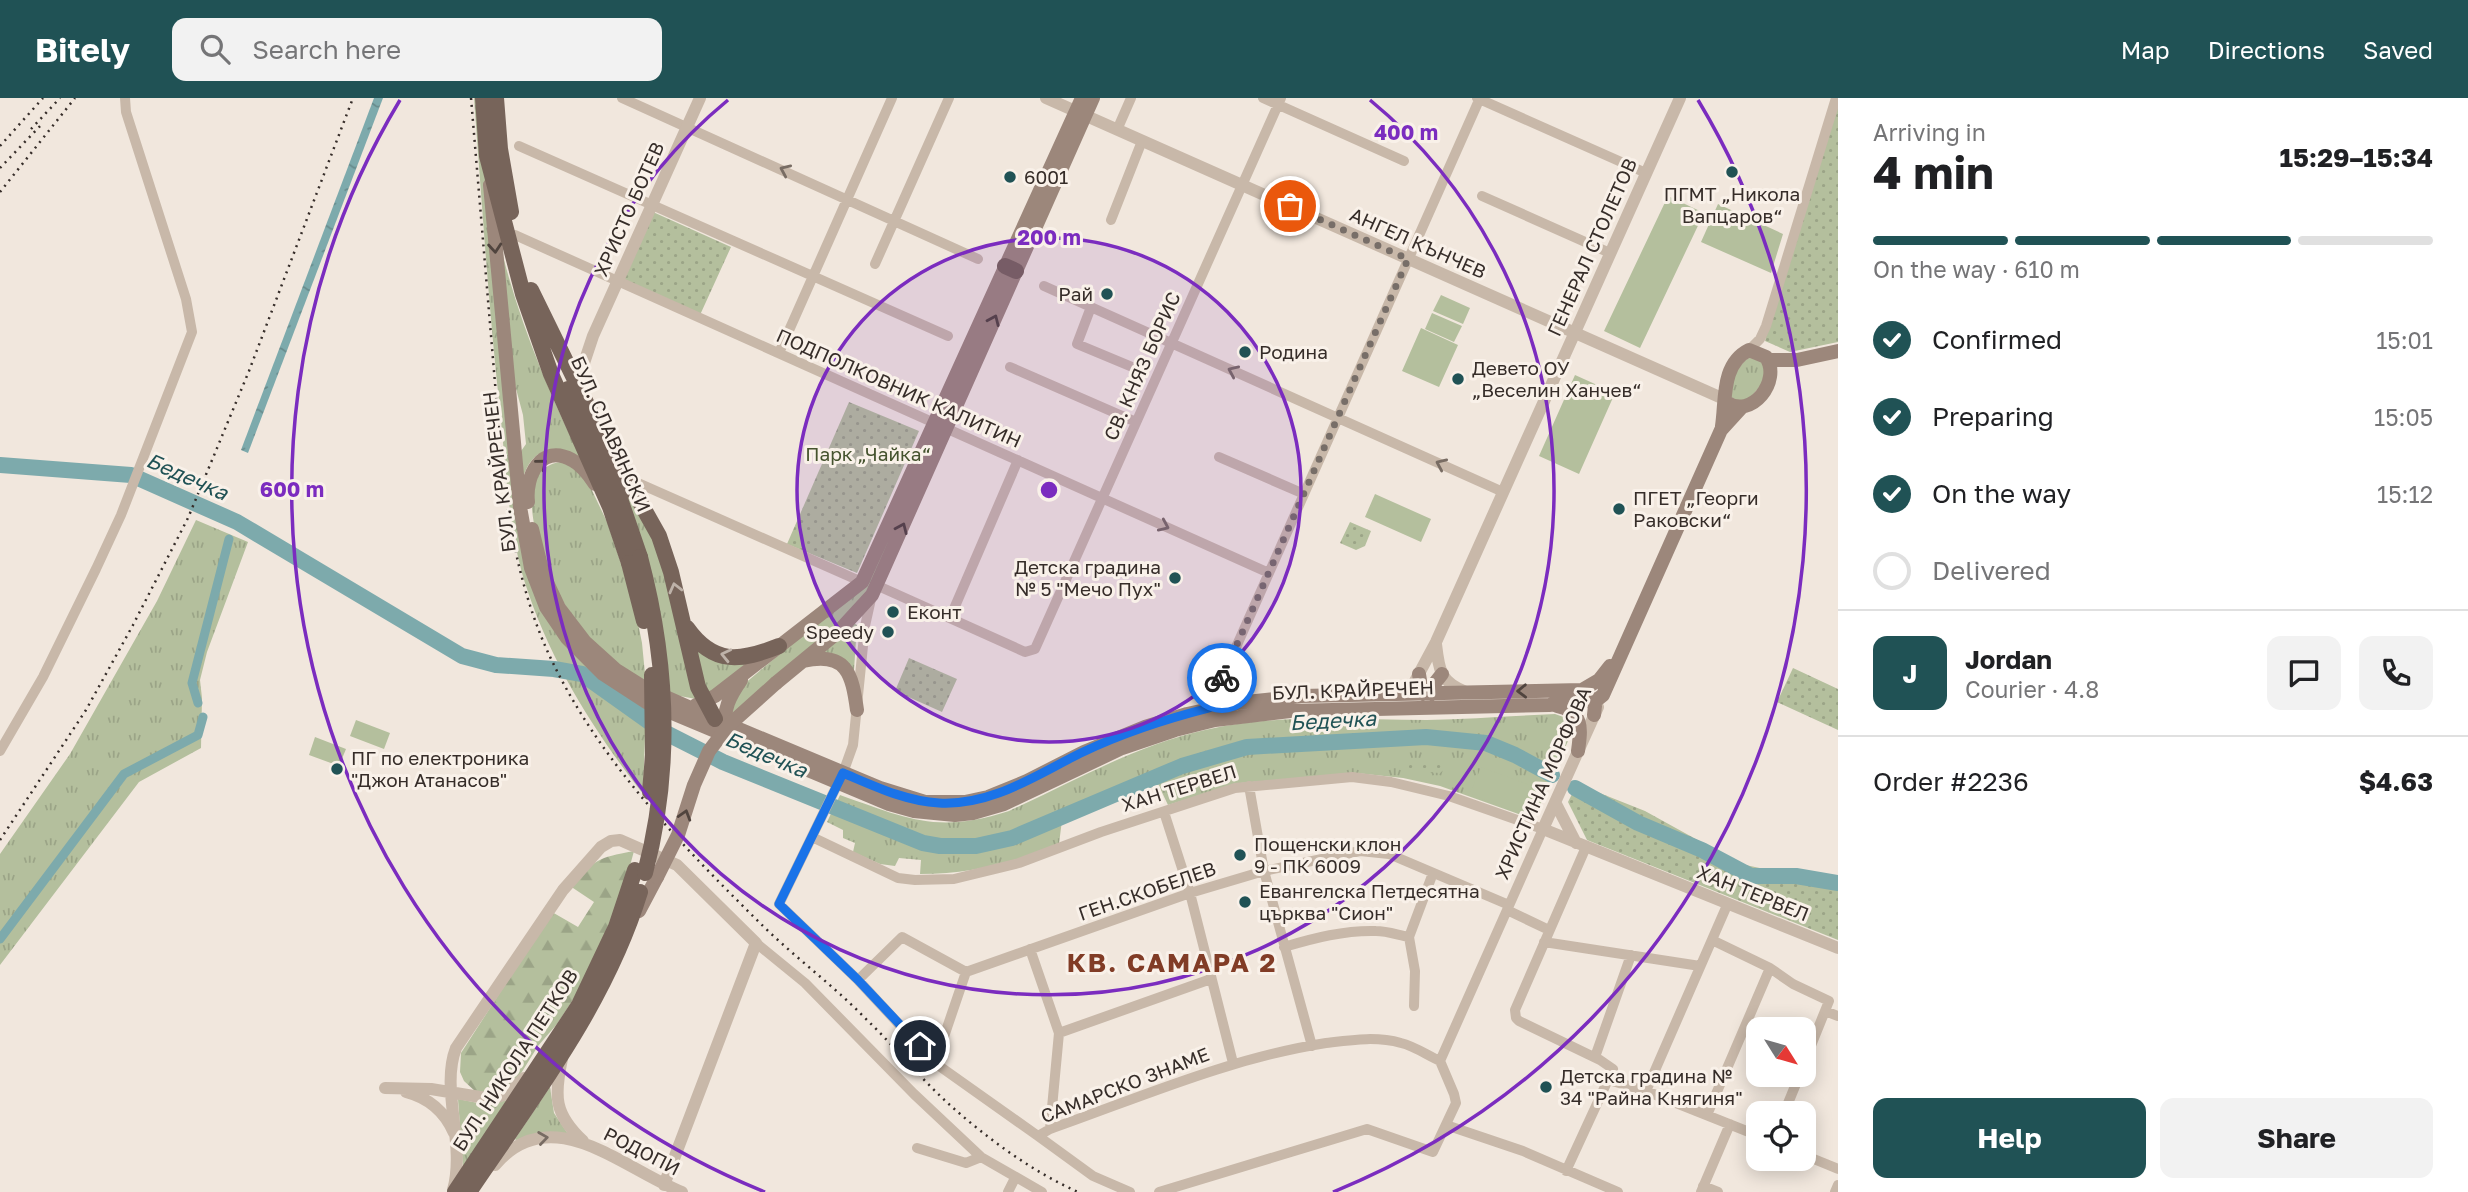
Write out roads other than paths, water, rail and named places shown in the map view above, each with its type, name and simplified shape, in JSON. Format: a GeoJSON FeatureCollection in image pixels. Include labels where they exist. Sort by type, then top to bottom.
{"type":"FeatureCollection","features":[{"type":"Feature","properties":{"kind":"main road","name":"БУЛ. СЛАВЯНСКИ"},"geometry":{"type":"LineString","coordinates":[[483,98],[487,156],[523,294],[551,374],[634,560],[654,614],[660,653],[665,728],[659,809],[646,873]]}},
{"type":"Feature","properties":{"kind":"main road","name":"БУЛ. СЛАВЯНСКИ"},"geometry":{"type":"LineString","coordinates":[[496,98],[500,149],[515,235],[528,285],[562,379],[617,490],[634,560]]}},
{"type":"Feature","properties":{"kind":"main road"},"geometry":{"type":"LineString","coordinates":[[646,873],[678,835],[694,785],[709,751],[728,726],[855,616],[871,586],[1081,108],[1093,98]]}},
{"type":"Feature","properties":{"kind":"main road","name":"БУЛ. КРАЙРЕЧЕН"},"geometry":{"type":"LineString","coordinates":[[487,156],[520,507],[537,586],[557,625],[603,674],[646,702],[733,739],[841,778],[913,800],[938,803],[965,802],[1003,792],[1084,752],[1145,727],[1209,708],[1301,696],[1399,701]]}},
{"type":"Feature","properties":{"kind":"main road"},"geometry":{"type":"LineString","coordinates":[[528,285],[599,429],[659,536],[684,623],[698,687],[704,702],[733,739]]}},
{"type":"Feature","properties":{"kind":"main road"},"geometry":{"type":"LineString","coordinates":[[1771,379],[1771,366],[1767,358],[1759,352],[1749,350],[1735,361],[1728,379],[1725,401],[1742,407],[1756,399],[1780,370],[1797,360]]}},
{"type":"Feature","properties":{"kind":"main road"},"geometry":{"type":"LineString","coordinates":[[1767,358],[1797,360],[1838,351]]}},
{"type":"Feature","properties":{"kind":"main road","name":"ХРИСТИНА МОРФОВА"},"geometry":{"type":"LineString","coordinates":[[1596,703],[1628,639],[1721,430],[1725,401]]}},
{"type":"Feature","properties":{"kind":"main road","name":"ХРИСТИНА МОРФОВА"},"geometry":{"type":"LineString","coordinates":[[1721,430],[1742,407]]}},
{"type":"Feature","properties":{"kind":"main road","name":"БУЛ. КРАЙРЕЧЕН"},"geometry":{"type":"LineString","coordinates":[[610,507],[587,473],[571,459],[551,456],[541,461],[528,479],[530,519],[543,573],[559,608],[585,642],[607,663],[643,687],[914,811],[964,814],[1004,804],[1122,748],[1197,723],[1263,713],[1399,701],[1466,699],[1578,690]]}},
{"type":"Feature","properties":{"kind":"main road"},"geometry":{"type":"LineString","coordinates":[[681,704],[704,702],[779,646],[871,586]]}},
{"type":"Feature","properties":{"kind":"main road"},"geometry":{"type":"LineString","coordinates":[[684,623],[704,647],[728,658],[754,656],[779,646]]}},
{"type":"Feature","properties":{"kind":"main road"},"geometry":{"type":"LineString","coordinates":[[1578,690],[1590,687],[1603,676],[1628,639]]}},
{"type":"Feature","properties":{"kind":"main road"},"geometry":{"type":"LineString","coordinates":[[802,662],[824,658],[844,667],[852,678],[857,710]]}},
{"type":"Feature","properties":{"kind":"main road"},"geometry":{"type":"LineString","coordinates":[[720,721],[730,696],[753,665]]}},
{"type":"Feature","properties":{"kind":"main road"},"geometry":{"type":"LineString","coordinates":[[1419,674],[1420,685],[1426,693]]}},
{"type":"Feature","properties":{"kind":"main road"},"geometry":{"type":"LineString","coordinates":[[1426,693],[1442,674]]}},
{"type":"Feature","properties":{"kind":"main road"},"geometry":{"type":"LineString","coordinates":[[1578,690],[1596,703]]}},
{"type":"Feature","properties":{"kind":"main road"},"geometry":{"type":"LineString","coordinates":[[1399,701],[1426,693],[1466,699]]}},
{"type":"Feature","properties":{"kind":"main road","name":"БУЛ. КРАЙРЕЧЕН"},"geometry":{"type":"LineString","coordinates":[[1466,699],[1549,705],[1596,703]]}},
{"type":"Feature","properties":{"kind":"main road"},"geometry":{"type":"LineString","coordinates":[[1549,705],[1569,710],[1578,719],[1578,751]]}},
{"type":"Feature","properties":{"kind":"main road","name":"БУЛ. НИКОЛА ПЕТКОВ"},"geometry":{"type":"LineString","coordinates":[[453,1192],[592,1005],[621,946],[646,873]]}},
{"type":"Feature","properties":{"kind":"main road","name":"БУЛ. НИКОЛА ПЕТКОВ"},"geometry":{"type":"LineString","coordinates":[[471,1192],[558,1050],[616,927],[646,873]]}},
{"type":"Feature","properties":{"kind":"street"},"geometry":{"type":"LineString","coordinates":[[0,751],[43,677],[96,569],[181,365],[192,332],[191,321],[126,112],[125,98]]}},
{"type":"Feature","properties":{"kind":"street"},"geometry":{"type":"LineString","coordinates":[[622,98],[978,259]]}},
{"type":"Feature","properties":{"kind":"street","name":"ХРИСТО БОТЕВ"},"geometry":{"type":"LineString","coordinates":[[579,386],[593,336],[700,98]]}},
{"type":"Feature","properties":{"kind":"street"},"geometry":{"type":"LineString","coordinates":[[779,353],[892,98]]}},
{"type":"Feature","properties":{"kind":"street"},"geometry":{"type":"LineString","coordinates":[[876,264],[949,98]]}},
{"type":"Feature","properties":{"kind":"street","name":"АНГЕЛ КЪНЧЕВ"},"geometry":{"type":"LineString","coordinates":[[1046,98],[1081,108],[1117,130],[1725,401]]}},
{"type":"Feature","properties":{"kind":"street"},"geometry":{"type":"LineString","coordinates":[[1117,130],[1131,98]]}},
{"type":"Feature","properties":{"kind":"street"},"geometry":{"type":"LineString","coordinates":[[1263,98],[1280,101],[1404,161]]}},
{"type":"Feature","properties":{"kind":"street"},"geometry":{"type":"LineString","coordinates":[[1209,708],[1479,98],[1646,173]]}},
{"type":"Feature","properties":{"kind":"street","name":"ГЕНЕРАЛ СТОЛЕТОВ"},"geometry":{"type":"LineString","coordinates":[[1399,701],[1412,687],[1436,642],[1680,98]]}},
{"type":"Feature","properties":{"kind":"street"},"geometry":{"type":"LineString","coordinates":[[1749,350],[1760,339],[1766,326],[1836,98]]}},
{"type":"Feature","properties":{"kind":"street","name":"СВ. КНЯЗ БОРИС"},"geometry":{"type":"LineString","coordinates":[[950,618],[1025,652],[1035,649],[1280,101]]}},
{"type":"Feature","properties":{"kind":"street"},"geometry":{"type":"LineString","coordinates":[[1111,220],[1142,141]]}},
{"type":"Feature","properties":{"kind":"street"},"geometry":{"type":"LineString","coordinates":[[519,146],[948,336]]}},
{"type":"Feature","properties":{"kind":"street"},"geometry":{"type":"LineString","coordinates":[[1482,197],[1610,253]]}},
{"type":"Feature","properties":{"kind":"street","name":"ПОДПОЛКОВНИК КАЛИТИН"},"geometry":{"type":"LineString","coordinates":[[515,235],[1269,573]]}},
{"type":"Feature","properties":{"kind":"street"},"geometry":{"type":"LineString","coordinates":[[1044,286],[1503,492]]}},
{"type":"Feature","properties":{"kind":"street"},"geometry":{"type":"LineString","coordinates":[[1091,307],[1077,344],[1137,369]]}},
{"type":"Feature","properties":{"kind":"street"},"geometry":{"type":"LineString","coordinates":[[1766,326],[1767,358]]}},
{"type":"Feature","properties":{"kind":"street"},"geometry":{"type":"LineString","coordinates":[[562,352],[579,354],[593,336]]}},
{"type":"Feature","properties":{"kind":"street"},"geometry":{"type":"LineString","coordinates":[[1010,366],[1136,422]]}},
{"type":"Feature","properties":{"kind":"street"},"geometry":{"type":"LineString","coordinates":[[1698,388],[1716,387],[1728,379]]}},
{"type":"Feature","properties":{"kind":"street"},"geometry":{"type":"LineString","coordinates":[[1219,457],[1304,494]]}},
{"type":"Feature","properties":{"kind":"street"},"geometry":{"type":"LineString","coordinates":[[628,479],[950,618],[1018,460]]}},
{"type":"Feature","properties":{"kind":"street"},"geometry":{"type":"LineString","coordinates":[[814,832],[841,778],[853,745],[871,586]]}},
{"type":"Feature","properties":{"kind":"street"},"geometry":{"type":"LineString","coordinates":[[1436,642],[1442,674],[1466,699]]}},
{"type":"Feature","properties":{"kind":"street","name":"ХРИСТИНА МОРФОВА"},"geometry":{"type":"LineString","coordinates":[[1440,1061],[1578,751],[1596,703]]}},
{"type":"Feature","properties":{"kind":"street","name":"ХАН ТЕРВЕЛ"},"geometry":{"type":"LineString","coordinates":[[814,832],[883,872],[898,878],[934,880],[981,874],[1020,863],[1101,832],[1249,786],[1352,777],[1391,782],[1449,796],[1544,829],[1838,948]]}},
{"type":"Feature","properties":{"kind":"street"},"geometry":{"type":"LineString","coordinates":[[1249,786],[1264,871],[1312,1046]]}},
{"type":"Feature","properties":{"kind":"street"},"geometry":{"type":"LineString","coordinates":[[1556,800],[1581,845],[1515,1010],[1516,1018],[1595,1057],[1613,1069],[1566,1171]]}},
{"type":"Feature","properties":{"kind":"street"},"geometry":{"type":"LineString","coordinates":[[1164,812],[1190,893],[1233,1063]]}},
{"type":"Feature","properties":{"kind":"street","name":"САМАРСКО ЗНАМЕ"},"geometry":{"type":"LineString","coordinates":[[814,832],[779,904],[858,980],[935,1063],[1038,1136],[1050,1129],[1233,1063],[1312,1046],[1361,1038],[1389,1041],[1402,1043],[1440,1061]]}},
{"type":"Feature","properties":{"kind":"street"},"geometry":{"type":"LineString","coordinates":[[453,1192],[457,1168],[453,1057],[463,1037],[563,890],[589,858],[611,841],[621,840],[677,865],[755,943],[805,983],[914,1094],[981,1157],[1042,1192]]}},
{"type":"Feature","properties":{"kind":"street","name":"ГЕН.СКОБЕЛЕВ"},"geometry":{"type":"LineString","coordinates":[[967,972],[1190,893],[1264,871],[1360,851],[1389,854],[1508,908],[1549,930]]}},
{"type":"Feature","properties":{"kind":"street"},"geometry":{"type":"LineString","coordinates":[[1414,1006],[1415,971],[1409,937],[1433,873]]}},
{"type":"Feature","properties":{"kind":"street"},"geometry":{"type":"LineString","coordinates":[[1646,1091],[1728,903]]}},
{"type":"Feature","properties":{"kind":"street"},"geometry":{"type":"LineString","coordinates":[[1284,947],[1343,933],[1377,931],[1409,937]]}},
{"type":"Feature","properties":{"kind":"street"},"geometry":{"type":"LineString","coordinates":[[858,980],[902,937],[967,972],[935,1063]]}},
{"type":"Feature","properties":{"kind":"street"},"geometry":{"type":"LineString","coordinates":[[1712,940],[1829,1001],[1816,1033]]}},
{"type":"Feature","properties":{"kind":"street"},"geometry":{"type":"LineString","coordinates":[[1544,942],[1700,967]]}},
{"type":"Feature","properties":{"kind":"street"},"geometry":{"type":"LineString","coordinates":[[663,1188],[755,943]]}},
{"type":"Feature","properties":{"kind":"street"},"geometry":{"type":"LineString","coordinates":[[1030,949],[1059,1033],[1050,1129]]}},
{"type":"Feature","properties":{"kind":"street"},"geometry":{"type":"LineString","coordinates":[[1595,1057],[1630,955]]}},
{"type":"Feature","properties":{"kind":"street"},"geometry":{"type":"LineString","coordinates":[[1707,1115],[1770,968]]}},
{"type":"Feature","properties":{"kind":"street"},"geometry":{"type":"LineString","coordinates":[[1059,1033],[1211,979]]}},
{"type":"Feature","properties":{"kind":"street"},"geometry":{"type":"LineString","coordinates":[[1825,1011],[1838,1016]]}},
{"type":"Feature","properties":{"kind":"street"},"geometry":{"type":"LineString","coordinates":[[463,1037],[457,1063],[459,1078],[468,1090],[480,1097]]}},
{"type":"Feature","properties":{"kind":"street"},"geometry":{"type":"LineString","coordinates":[[456,1140],[446,1118],[427,1100],[408,1092],[385,1088],[419,1088],[498,1098],[509,1093],[558,1050]]}},
{"type":"Feature","properties":{"kind":"street","name":"РОДОПИ"},"geometry":{"type":"LineString","coordinates":[[558,1050],[558,1106],[572,1130],[586,1143],[663,1188],[682,1192]]}},
{"type":"Feature","properties":{"kind":"street"},"geometry":{"type":"LineString","coordinates":[[1159,1192],[1367,1129],[1433,1152],[1456,1103],[1440,1061]]}},
{"type":"Feature","properties":{"kind":"street"},"geometry":{"type":"LineString","coordinates":[[1609,1080],[1646,1091],[1746,1131]]}},
{"type":"Feature","properties":{"kind":"street"},"geometry":{"type":"LineString","coordinates":[[1718,1192],[1702,1189],[1730,1124]]}},
{"type":"Feature","properties":{"kind":"street"},"geometry":{"type":"LineString","coordinates":[[1446,1125],[1523,1151],[1618,1192]]}},
{"type":"Feature","properties":{"kind":"street","name":"РОДОПИ"},"geometry":{"type":"LineString","coordinates":[[471,1192],[504,1154],[526,1141],[551,1136],[586,1143]]}},
{"type":"Feature","properties":{"kind":"street"},"geometry":{"type":"LineString","coordinates":[[1038,1136],[1093,1177],[1130,1192]]}},
{"type":"Feature","properties":{"kind":"street"},"geometry":{"type":"LineString","coordinates":[[917,1148],[966,1163],[981,1157]]}},
{"type":"Feature","properties":{"kind":"street"},"geometry":{"type":"LineString","coordinates":[[1816,1160],[1838,1169]]}},
{"type":"Feature","properties":{"kind":"street"},"geometry":{"type":"LineString","coordinates":[[1008,1192],[1015,1178]]}},
{"type":"Feature","properties":{"kind":"street"},"geometry":{"type":"LineString","coordinates":[[1835,1192],[1838,1185]]}},
{"type":"Feature","properties":{"kind":"water"},"geometry":{"type":"Polygon","coordinates":[[[374,98],[383,98],[248,453],[241,450],[374,98]]]}},
{"type":"Feature","properties":{"kind":"waterway","name":"Бедечка"},"geometry":{"type":"LineString","coordinates":[[0,465],[131,475],[237,522],[462,656],[496,665],[582,674],[662,731],[723,762],[923,843],[976,846],[1012,838],[1182,766],[1247,747],[1426,737],[1486,743],[1552,775]]}},
{"type":"Feature","properties":{"kind":"waterway"},"geometry":{"type":"LineString","coordinates":[[198,703],[192,683],[229,539]]}},
{"type":"Feature","properties":{"kind":"waterway"},"geometry":{"type":"LineString","coordinates":[[0,939],[124,774],[198,735],[203,717]]}},
{"type":"Feature","properties":{"kind":"waterway","name":"Бедечка"},"geometry":{"type":"LineString","coordinates":[[1575,788],[1638,823],[1702,850],[1751,876],[1796,876],[1838,883]]}},
{"type":"Feature","properties":{"kind":"railway"},"geometry":{"type":"LineString","coordinates":[[0,146],[43,98]]}},
{"type":"Feature","properties":{"kind":"railway"},"geometry":{"type":"LineString","coordinates":[[31,129],[60,98]]}},
{"type":"Feature","properties":{"kind":"railway"},"geometry":{"type":"LineString","coordinates":[[0,192],[75,98]]}},
{"type":"Feature","properties":{"kind":"railway"},"geometry":{"type":"LineString","coordinates":[[0,840],[86,710],[188,518],[249,371],[353,98]]}},
{"type":"Feature","properties":{"kind":"railway"},"geometry":{"type":"LineString","coordinates":[[471,98],[504,490],[528,600],[553,663],[573,700],[595,736],[647,803],[704,867],[764,927],[854,1007],[929,1085],[965,1118],[1028,1165],[1078,1192]]}},
{"type":"Feature","properties":{"kind":"railway"},"geometry":{"type":"LineString","coordinates":[[0,168],[42,124]]}},
{"type":"Feature","properties":{"kind":"place","name":"ПГМТ „Никола Вапцаров“"},"geometry":{"type":"Point","coordinates":[1732,172]}},
{"type":"Feature","properties":{"kind":"place","name":"6001"},"geometry":{"type":"Point","coordinates":[1010,177]}},
{"type":"Feature","properties":{"kind":"place","name":"Рай"},"geometry":{"type":"Point","coordinates":[1107,294]}},
{"type":"Feature","properties":{"kind":"place","name":"Родина"},"geometry":{"type":"Point","coordinates":[1245,352]}},
{"type":"Feature","properties":{"kind":"place","name":"Девето ОУ „Веселин Ханчев“"},"geometry":{"type":"Point","coordinates":[1458,379]}},
{"type":"Feature","properties":{"kind":"place","name":"ПГЕТ „Георги Раковски“"},"geometry":{"type":"Point","coordinates":[1619,509]}},
{"type":"Feature","properties":{"kind":"place","name":"Детска градина № 5 \"Мечо Пух\""},"geometry":{"type":"Point","coordinates":[1175,578]}},
{"type":"Feature","properties":{"kind":"place","name":"Еконт"},"geometry":{"type":"Point","coordinates":[893,612]}},
{"type":"Feature","properties":{"kind":"place","name":"Speedy"},"geometry":{"type":"Point","coordinates":[888,632]}},
{"type":"Feature","properties":{"kind":"place","name":"ПГ по електроника \"Джон Атанасов\""},"geometry":{"type":"Point","coordinates":[337,769]}},
{"type":"Feature","properties":{"kind":"place","name":"Пощенски клон 9 - ПК 6009"},"geometry":{"type":"Point","coordinates":[1240,855]}},
{"type":"Feature","properties":{"kind":"place","name":"Евангелска Петдесятна църква \"Сион\""},"geometry":{"type":"Point","coordinates":[1245,902]}},
{"type":"Feature","properties":{"kind":"place","name":"Детска градина № 34 \"Райна Княгиня\""},"geometry":{"type":"Point","coordinates":[1546,1087]}},
{"type":"Feature","properties":{"kind":"district","name":"КВ. САМАРА 2"},"geometry":{"type":"Point","coordinates":[1172,963]}},
{"type":"Feature","properties":{"kind":"park label","name":"Парк „Чайка“"},"geometry":{"type":"Point","coordinates":[868,454]}}]}
